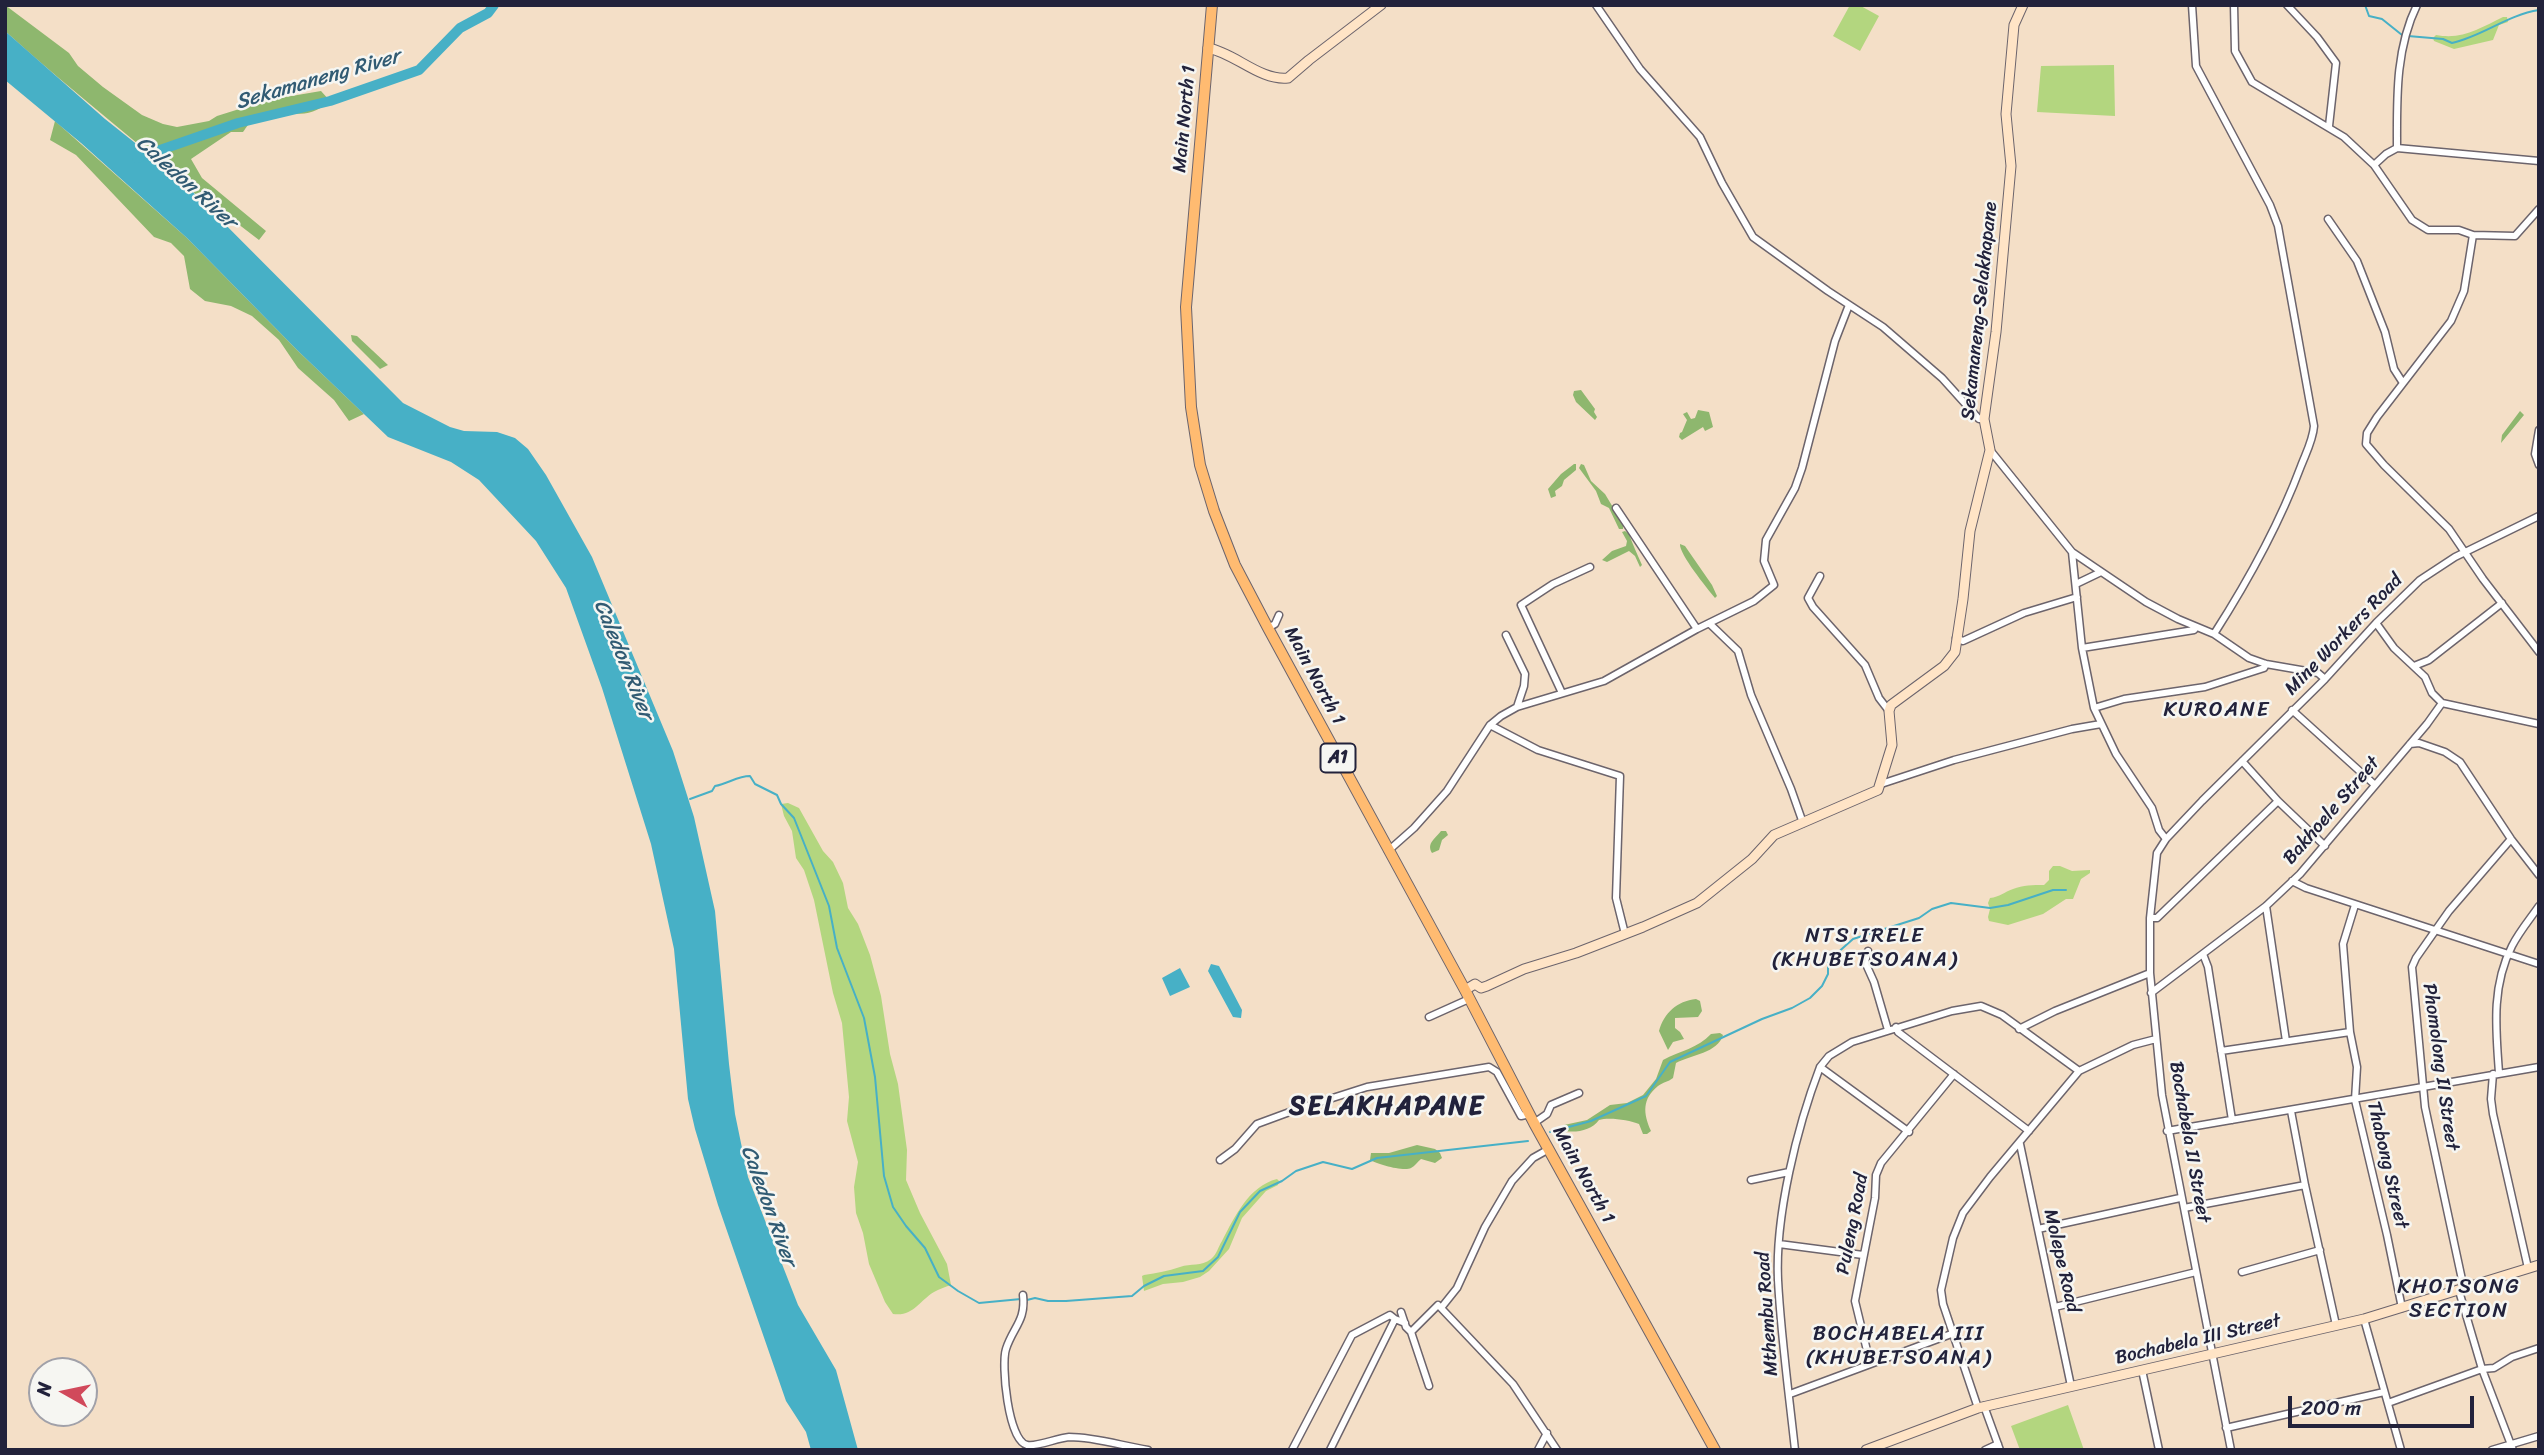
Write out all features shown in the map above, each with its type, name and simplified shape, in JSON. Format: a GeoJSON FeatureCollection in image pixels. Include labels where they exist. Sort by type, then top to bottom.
{"type":"FeatureCollection","features":[{"type":"Feature","properties":{"kind":"main road","name":"Main North 1"},"geometry":{"type":"LineString","coordinates":[[1212,5],[1185,307],[1191,407],[1200,465],[1214,511],[1235,565],[1268,628],[1714,1450]]}},
{"type":"Feature","properties":{"kind":"street"},"geometry":{"type":"LineString","coordinates":[[1596,5],[1640,69],[1700,137],[1722,183],[1753,237],[1883,327],[1941,378],[1979,419],[1984,419]]}},
{"type":"Feature","properties":{"kind":"street","name":"Sekamaneng-Selakhapane"},"geometry":{"type":"LineString","coordinates":[[1889,710],[1891,705],[1951,659],[1955,652],[1964,599],[1970,531],[1990,450],[1984,419],[1996,332],[2010,177],[2006,114],[2014,25],[2022,5]]}},
{"type":"Feature","properties":{"kind":"street"},"geometry":{"type":"LineString","coordinates":[[2192,5],[2196,66],[2270,205],[2278,226],[2314,425],[2313,435],[2292,491],[2246,583],[2214,634]]}},
{"type":"Feature","properties":{"kind":"street"},"geometry":{"type":"LineString","coordinates":[[2234,5],[2235,51],[2252,82],[2280,101],[2329,126],[2374,165],[2419,226],[2428,230],[2459,230],[2473,235],[2515,236],[2539,209]]}},
{"type":"Feature","properties":{"kind":"street"},"geometry":{"type":"LineString","coordinates":[[2287,5],[2317,37],[2336,63],[2329,126]]}},
{"type":"Feature","properties":{"kind":"street"},"geometry":{"type":"LineString","coordinates":[[2397,148],[2397,98],[2402,48],[2417,5]]}},
{"type":"Feature","properties":{"kind":"street"},"geometry":{"type":"LineString","coordinates":[[1208,48],[1222,51],[1258,71],[1278,78],[1288,78],[1379,6]]}},
{"type":"Feature","properties":{"kind":"street"},"geometry":{"type":"LineString","coordinates":[[2374,165],[2397,148],[2539,161]]}},
{"type":"Feature","properties":{"kind":"street"},"geometry":{"type":"LineString","coordinates":[[2328,219],[2357,261],[2385,332],[2394,369],[2403,383]]}},
{"type":"Feature","properties":{"kind":"street"},"geometry":{"type":"LineString","coordinates":[[2473,235],[2467,277],[2451,321],[2367,433],[2366,444],[2449,529],[2539,652]]}},
{"type":"Feature","properties":{"kind":"street"},"geometry":{"type":"LineString","coordinates":[[1388,851],[1414,828],[1447,791],[1490,725],[1517,707],[1604,681],[1697,629],[1754,601],[1774,585],[1765,561],[1766,540],[1779,520],[1802,468],[1835,341],[1849,305]]}},
{"type":"Feature","properties":{"kind":"street"},"geometry":{"type":"LineString","coordinates":[[2539,430],[2535,454],[2539,465]]}},
{"type":"Feature","properties":{"kind":"street"},"geometry":{"type":"LineString","coordinates":[[1990,450],[2072,552],[2101,572],[2146,602],[2214,634],[2238,651],[2266,664],[2318,673],[2325,679]]}},
{"type":"Feature","properties":{"kind":"street"},"geometry":{"type":"LineString","coordinates":[[1616,508],[1697,629]]}},
{"type":"Feature","properties":{"kind":"street","name":"Mine Workers Road"},"geometry":{"type":"LineString","coordinates":[[2166,839],[2420,580],[2465,552],[2539,516]]}},
{"type":"Feature","properties":{"kind":"street"},"geometry":{"type":"LineString","coordinates":[[2072,552],[2082,648],[2094,708],[2128,775],[2152,808],[2166,839]]}},
{"type":"Feature","properties":{"kind":"street"},"geometry":{"type":"LineString","coordinates":[[1562,694],[1521,605],[1553,584],[1590,567]]}},
{"type":"Feature","properties":{"kind":"street"},"geometry":{"type":"LineString","coordinates":[[2076,584],[2101,572]]}},
{"type":"Feature","properties":{"kind":"street"},"geometry":{"type":"LineString","coordinates":[[1429,1017],[1467,994],[1475,984],[1481,988],[1487,986],[1524,969],[1625,934],[1697,903],[1752,859],[1774,835],[1878,790],[1892,745],[1889,710],[1879,698],[1865,665],[1808,598],[1820,576]]}},
{"type":"Feature","properties":{"kind":"street"},"geometry":{"type":"LineString","coordinates":[[1956,638],[1963,641],[2024,614],[2077,597]]}},
{"type":"Feature","properties":{"kind":"street"},"geometry":{"type":"LineString","coordinates":[[2414,666],[2429,660],[2501,603]]}},
{"type":"Feature","properties":{"kind":"street"},"geometry":{"type":"LineString","coordinates":[[1268,628],[1275,624],[1279,615]]}},
{"type":"Feature","properties":{"kind":"street"},"geometry":{"type":"LineString","coordinates":[[2376,623],[2395,648],[2425,677],[2432,693],[2442,704],[2539,724]]}},
{"type":"Feature","properties":{"kind":"street"},"geometry":{"type":"LineString","coordinates":[[1710,624],[1738,651],[1751,695],[1803,824]]}},
{"type":"Feature","properties":{"kind":"street"},"geometry":{"type":"LineString","coordinates":[[2082,648],[2194,630],[2196,627]]}},
{"type":"Feature","properties":{"kind":"street"},"geometry":{"type":"LineString","coordinates":[[1506,635],[1525,674],[1517,707]]}},
{"type":"Feature","properties":{"kind":"street"},"geometry":{"type":"LineString","coordinates":[[2094,708],[2124,699],[2205,687],[2264,668],[2266,664]]}},
{"type":"Feature","properties":{"kind":"street","name":"Bakhoele Street"},"geometry":{"type":"LineString","coordinates":[[2151,993],[2266,906],[2292,881],[2325,846],[2442,704]]}},
{"type":"Feature","properties":{"kind":"street"},"geometry":{"type":"LineString","coordinates":[[2292,710],[2375,785]]}},
{"type":"Feature","properties":{"kind":"street"},"geometry":{"type":"LineString","coordinates":[[1881,784],[1954,760],[2101,724]]}},
{"type":"Feature","properties":{"kind":"street"},"geometry":{"type":"LineString","coordinates":[[2426,745],[2424,737],[2427,724]]}},
{"type":"Feature","properties":{"kind":"street"},"geometry":{"type":"LineString","coordinates":[[1490,725],[1538,750],[1620,776],[1616,898],[1625,934]]}},
{"type":"Feature","properties":{"kind":"street"},"geometry":{"type":"LineString","coordinates":[[2410,744],[2426,745],[2453,755],[2460,762],[2511,839],[2539,875]]}},
{"type":"Feature","properties":{"kind":"street"},"geometry":{"type":"LineString","coordinates":[[2242,761],[2278,802],[2325,846]]}},
{"type":"Feature","properties":{"kind":"street"},"geometry":{"type":"LineString","coordinates":[[2150,918],[2157,918],[2278,802]]}},
{"type":"Feature","properties":{"kind":"street","name":"Bochabela II Street"},"geometry":{"type":"LineString","coordinates":[[2166,839],[2157,853],[2150,918],[2151,993],[2167,1132],[2231,1450]]}},
{"type":"Feature","properties":{"kind":"street","name":"Phomolong II Street"},"geometry":{"type":"LineString","coordinates":[[2511,839],[2467,888],[2412,967],[2425,1107],[2461,1290],[2482,1369],[2512,1447]]}},
{"type":"Feature","properties":{"kind":"street"},"geometry":{"type":"LineString","coordinates":[[2292,881],[2355,905],[2539,964]]}},
{"type":"Feature","properties":{"kind":"street","name":"Thabong Street"},"geometry":{"type":"LineString","coordinates":[[2355,905],[2343,944],[2350,1032],[2357,1067],[2355,1100],[2402,1308]]}},
{"type":"Feature","properties":{"kind":"street"},"geometry":{"type":"LineString","coordinates":[[2266,906],[2286,1041]]}},
{"type":"Feature","properties":{"kind":"street"},"geometry":{"type":"LineString","coordinates":[[2528,1268],[2491,1098],[2496,1074],[2496,997],[2501,975],[2508,954],[2539,906]]}},
{"type":"Feature","properties":{"kind":"street"},"geometry":{"type":"LineString","coordinates":[[1868,950],[1865,962],[1874,982],[1888,1030]]}},
{"type":"Feature","properties":{"kind":"street"},"geometry":{"type":"LineString","coordinates":[[2203,954],[2208,967],[2232,1120]]}},
{"type":"Feature","properties":{"kind":"street"},"geometry":{"type":"LineString","coordinates":[[2019,1029],[2055,1011],[2150,973]]}},
{"type":"Feature","properties":{"kind":"street"},"geometry":{"type":"LineString","coordinates":[[1909,1132],[1820,1067],[1829,1056],[1844,1046],[1896,1027],[1952,1010],[1981,1006],[2002,1015],[2079,1071]]}},
{"type":"Feature","properties":{"kind":"street"},"geometry":{"type":"LineString","coordinates":[[1896,1027],[1898,1032],[2029,1131]]}},
{"type":"Feature","properties":{"kind":"street"},"geometry":{"type":"LineString","coordinates":[[2221,1051],[2350,1032]]}},
{"type":"Feature","properties":{"kind":"street"},"geometry":{"type":"LineString","coordinates":[[1985,1450],[1999,1447],[1981,1407],[1941,1290],[1953,1238],[1963,1213],[2079,1071],[2133,1045],[2156,1039]]}},
{"type":"Feature","properties":{"kind":"street"},"geometry":{"type":"LineString","coordinates":[[1220,1160],[1236,1149],[1257,1124],[1367,1087],[1489,1067],[1497,1072],[1521,1116],[1532,1118],[1547,1114],[1551,1105],[1579,1093]]}},
{"type":"Feature","properties":{"kind":"street","name":"Mthembu Road"},"geometry":{"type":"LineString","coordinates":[[1795,1450],[1778,1279],[1779,1244],[1789,1172],[1820,1067]]}},
{"type":"Feature","properties":{"kind":"street"},"geometry":{"type":"LineString","coordinates":[[2167,1132],[2539,1067]]}},
{"type":"Feature","properties":{"kind":"street","name":"Puleng Road"},"geometry":{"type":"LineString","coordinates":[[1870,1363],[1855,1301],[1875,1198],[1876,1175],[1881,1163],[1955,1073]]}},
{"type":"Feature","properties":{"kind":"street"},"geometry":{"type":"LineString","coordinates":[[2291,1111],[2336,1325]]}},
{"type":"Feature","properties":{"kind":"street","name":"Molepe Road"},"geometry":{"type":"LineString","coordinates":[[2020,1144],[2071,1386]]}},
{"type":"Feature","properties":{"kind":"street"},"geometry":{"type":"LineString","coordinates":[[1441,1308],[1457,1288],[1499,1200],[1533,1158],[1549,1149]]}},
{"type":"Feature","properties":{"kind":"street"},"geometry":{"type":"LineString","coordinates":[[1751,1180],[1789,1172]]}},
{"type":"Feature","properties":{"kind":"street"},"geometry":{"type":"LineString","coordinates":[[2184,1208],[2305,1185]]}},
{"type":"Feature","properties":{"kind":"street"},"geometry":{"type":"LineString","coordinates":[[2038,1229],[2180,1198]]}},
{"type":"Feature","properties":{"kind":"street"},"geometry":{"type":"LineString","coordinates":[[1779,1244],[1863,1255]]}},
{"type":"Feature","properties":{"kind":"street"},"geometry":{"type":"LineString","coordinates":[[2242,1272],[2320,1250]]}},
{"type":"Feature","properties":{"kind":"street","name":"Bochabela III Street"},"geometry":{"type":"LineString","coordinates":[[1866,1450],[1981,1407],[2364,1319],[2539,1265]]}},
{"type":"Feature","properties":{"kind":"street"},"geometry":{"type":"LineString","coordinates":[[2055,1307],[2196,1272]]}},
{"type":"Feature","properties":{"kind":"street"},"geometry":{"type":"LineString","coordinates":[[1023,1294],[1023,1315],[1005,1350],[1009,1416],[1021,1440],[1028,1445],[1072,1437],[1148,1450]]}},
{"type":"Feature","properties":{"kind":"street"},"geometry":{"type":"LineString","coordinates":[[1411,1332],[1438,1306],[1441,1308],[1513,1384],[1558,1450]]}},
{"type":"Feature","properties":{"kind":"street"},"geometry":{"type":"LineString","coordinates":[[1401,1312],[1411,1332],[1429,1387]]}},
{"type":"Feature","properties":{"kind":"street"},"geometry":{"type":"LineString","coordinates":[[1292,1450],[1352,1335],[1390,1315],[1405,1323]]}},
{"type":"Feature","properties":{"kind":"street"},"geometry":{"type":"LineString","coordinates":[[1330,1450],[1395,1319]]}},
{"type":"Feature","properties":{"kind":"street"},"geometry":{"type":"LineString","coordinates":[[2364,1319],[2401,1450]]}},
{"type":"Feature","properties":{"kind":"street"},"geometry":{"type":"LineString","coordinates":[[1790,1394],[1954,1333]]}},
{"type":"Feature","properties":{"kind":"street"},"geometry":{"type":"LineString","coordinates":[[2388,1403],[2482,1369],[2494,1368],[2512,1357],[2539,1348]]}},
{"type":"Feature","properties":{"kind":"street"},"geometry":{"type":"LineString","coordinates":[[2142,1370],[2159,1450]]}},
{"type":"Feature","properties":{"kind":"street"},"geometry":{"type":"LineString","coordinates":[[2226,1428],[2384,1392]]}},
{"type":"Feature","properties":{"kind":"street"},"geometry":{"type":"LineString","coordinates":[[1538,1450],[1546,1433]]}},
{"type":"Feature","properties":{"kind":"street"},"geometry":{"type":"LineString","coordinates":[[2492,1450],[2512,1447],[2539,1437]]}},
{"type":"Feature","properties":{"kind":"green space"},"geometry":{"type":"Polygon","coordinates":[[[5,5],[69,53],[78,66],[103,87],[142,115],[163,124],[177,127],[209,121],[268,100],[321,91],[330,101],[320,108],[301,114],[264,115],[253,120],[243,132],[231,132],[191,159],[202,178],[266,231],[259,240],[229,217],[217,214],[5,31],[5,5]]]}},
{"type":"Feature","properties":{"kind":"green space"},"geometry":{"type":"Polygon","coordinates":[[[1850,5],[1859,5],[1879,16],[1860,51],[1833,36],[1850,5]]]}},
{"type":"Feature","properties":{"kind":"green space"},"geometry":{"type":"Polygon","coordinates":[[[2507,17],[2508,22],[2499,25],[2493,40],[2454,49],[2434,41],[2433,38],[2436,35],[2463,34],[2507,17]]]}},
{"type":"Feature","properties":{"kind":"green space"},"geometry":{"type":"Polygon","coordinates":[[[2114,65],[2115,116],[2037,112],[2041,66],[2114,65]]]}},
{"type":"Feature","properties":{"kind":"green space"},"geometry":{"type":"Polygon","coordinates":[[[55,121],[187,238],[364,414],[349,421],[334,400],[298,368],[279,340],[252,316],[231,306],[205,301],[190,289],[184,256],[171,243],[154,237],[76,155],[50,140],[55,121]]]}},
{"type":"Feature","properties":{"kind":"green space"},"geometry":{"type":"Polygon","coordinates":[[[351,335],[357,336],[388,365],[380,369],[352,341],[351,335]]]}},
{"type":"Feature","properties":{"kind":"green space"},"geometry":{"type":"Polygon","coordinates":[[[1581,390],[1595,409],[1595,420],[1576,402],[1574,391],[1581,390]]]}},
{"type":"Feature","properties":{"kind":"green space"},"geometry":{"type":"Polygon","coordinates":[[[1698,410],[1709,412],[1713,427],[1705,431],[1703,427],[1682,440],[1680,433],[1687,420],[1683,414],[1687,412],[1691,419],[1695,418],[1698,410]]]}},
{"type":"Feature","properties":{"kind":"green space"},"geometry":{"type":"Polygon","coordinates":[[[2520,411],[2524,415],[2501,443],[2502,435],[2520,411]]]}},
{"type":"Feature","properties":{"kind":"green space"},"geometry":{"type":"Polygon","coordinates":[[[1574,464],[1576,470],[1555,491],[1556,496],[1551,498],[1548,489],[1574,464]]]}},
{"type":"Feature","properties":{"kind":"green space"},"geometry":{"type":"Polygon","coordinates":[[[1581,464],[1591,481],[1605,494],[1623,524],[1623,529],[1619,529],[1609,508],[1601,504],[1596,491],[1579,468],[1581,464]]]}},
{"type":"Feature","properties":{"kind":"green space"},"geometry":{"type":"Polygon","coordinates":[[[1622,532],[1629,534],[1642,565],[1640,567],[1635,556],[1629,551],[1607,562],[1602,560],[1612,551],[1626,546],[1627,541],[1622,532]]]}},
{"type":"Feature","properties":{"kind":"green space"},"geometry":{"type":"Polygon","coordinates":[[[1680,544],[1685,546],[1712,585],[1717,596],[1715,598],[1689,563],[1680,544]]]}},
{"type":"Feature","properties":{"kind":"green space"},"geometry":{"type":"Polygon","coordinates":[[[788,803],[799,808],[823,851],[833,862],[843,883],[848,908],[858,924],[870,955],[898,1084],[907,1150],[906,1180],[947,1264],[951,1285],[934,1292],[906,1313],[893,1314],[885,1302],[869,1264],[856,1213],[854,1187],[858,1162],[847,1121],[849,1097],[842,1023],[833,993],[814,900],[804,870],[796,858],[792,831],[781,804],[788,803]]]}},
{"type":"Feature","properties":{"kind":"green space"},"geometry":{"type":"Polygon","coordinates":[[[1441,831],[1446,831],[1448,835],[1442,840],[1439,850],[1432,853],[1431,843],[1441,831]]]}},
{"type":"Feature","properties":{"kind":"green space"},"geometry":{"type":"Polygon","coordinates":[[[2053,866],[2072,871],[2090,870],[2090,873],[2081,879],[2073,899],[2066,899],[2043,914],[2008,925],[1989,921],[1990,898],[2021,887],[2044,885],[2049,880],[2049,871],[2053,866]]]}},
{"type":"Feature","properties":{"kind":"green space"},"geometry":{"type":"Polygon","coordinates":[[[1696,999],[1700,1001],[1702,1011],[1698,1017],[1675,1018],[1675,1028],[1684,1039],[1673,1042],[1668,1050],[1659,1031],[1664,1019],[1677,1005],[1696,999]]]}},
{"type":"Feature","properties":{"kind":"green space"},"geometry":{"type":"Polygon","coordinates":[[[1711,1034],[1723,1035],[1716,1046],[1676,1063],[1673,1078],[1658,1086],[1649,1096],[1645,1112],[1651,1131],[1647,1134],[1643,1134],[1639,1124],[1613,1119],[1599,1120],[1584,1130],[1565,1131],[1564,1125],[1587,1120],[1610,1105],[1627,1103],[1643,1095],[1656,1079],[1663,1060],[1695,1046],[1711,1034]]]}},
{"type":"Feature","properties":{"kind":"green space"},"geometry":{"type":"Polygon","coordinates":[[[1417,1145],[1435,1149],[1442,1158],[1435,1163],[1421,1159],[1408,1169],[1370,1160],[1371,1153],[1389,1153],[1417,1145]]]}},
{"type":"Feature","properties":{"kind":"green space"},"geometry":{"type":"Polygon","coordinates":[[[1277,1179],[1278,1185],[1266,1191],[1242,1218],[1229,1249],[1209,1271],[1200,1277],[1163,1284],[1144,1291],[1144,1275],[1200,1264],[1211,1259],[1244,1203],[1258,1188],[1277,1179]]]}},
{"type":"Feature","properties":{"kind":"green space"},"geometry":{"type":"Polygon","coordinates":[[[2068,1405],[2084,1450],[2020,1450],[2011,1426],[2068,1405]]]}},
{"type":"Feature","properties":{"kind":"water","name":"Caledon River"},"geometry":{"type":"Polygon","coordinates":[[[5,31],[105,119],[178,177],[403,403],[450,427],[464,431],[497,432],[515,438],[528,449],[546,475],[592,557],[673,751],[694,817],[715,911],[735,1114],[748,1177],[798,1305],[836,1370],[858,1450],[811,1450],[806,1432],[786,1401],[718,1205],[688,1099],[674,949],[651,844],[602,688],[566,588],[536,541],[479,480],[451,462],[388,437],[297,350],[187,238],[81,143],[5,80],[5,31]]]}},
{"type":"Feature","properties":{"kind":"water"},"geometry":{"type":"Polygon","coordinates":[[[1211,964],[1219,966],[1242,1010],[1241,1018],[1233,1017],[1208,971],[1211,964]]]}},
{"type":"Feature","properties":{"kind":"water"},"geometry":{"type":"Polygon","coordinates":[[[1180,968],[1190,987],[1170,996],[1162,978],[1180,968]]]}},
{"type":"Feature","properties":{"kind":"waterway","name":"Sekamaneng River"},"geometry":{"type":"LineString","coordinates":[[137,158],[238,123],[330,101],[419,70],[460,28],[488,13],[494,5]]}},
{"type":"Feature","properties":{"kind":"waterway"},"geometry":{"type":"LineString","coordinates":[[2365,5],[2369,16],[2382,19],[2402,35]]}},
{"type":"Feature","properties":{"kind":"waterway"},"geometry":{"type":"LineString","coordinates":[[2408,36],[2443,39],[2452,43],[2474,36],[2516,16],[2539,10]]}},
{"type":"Feature","properties":{"kind":"waterway"},"geometry":{"type":"LineString","coordinates":[[690,799],[712,791],[715,786],[750,776],[755,784],[777,795],[781,804],[794,818],[829,906],[837,948],[864,1018],[875,1077],[884,1176],[893,1207],[925,1248],[939,1277],[958,1291],[979,1303],[1021,1299]]}},
{"type":"Feature","properties":{"kind":"waterway"},"geometry":{"type":"LineString","coordinates":[[1550,1132],[1591,1121],[1646,1096],[1670,1062],[1810,998],[1822,986],[1828,974],[1828,963],[1853,939],[1919,918],[1932,909],[1951,903],[1990,908],[2053,890],[2066,890]]}},
{"type":"Feature","properties":{"kind":"waterway"},"geometry":{"type":"LineString","coordinates":[[1027,1300],[1035,1298],[1066,1301],[1132,1296],[1144,1286],[1164,1276],[1203,1271],[1218,1257],[1240,1212],[1260,1191],[1296,1171],[1323,1162],[1352,1169],[1377,1158],[1528,1141]]}},
{"type":"Feature","properties":{"kind":"district","name":"KUROANE"},"geometry":{"type":"Point","coordinates":[2217,711]}},
{"type":"Feature","properties":{"kind":"district","name":"NTS'IRELE (KHUBETSOANA)"},"geometry":{"type":"Point","coordinates":[1865,949]}},
{"type":"Feature","properties":{"kind":"district","name":"SELAKHAPANE"},"geometry":{"type":"Point","coordinates":[1387,1107]}},
{"type":"Feature","properties":{"kind":"district","name":"KHOTSONG SECTION"},"geometry":{"type":"Point","coordinates":[2459,1300]}},
{"type":"Feature","properties":{"kind":"district","name":"BOCHABELA III (KHUBETSOANA)"},"geometry":{"type":"Point","coordinates":[1899,1347]}}]}
